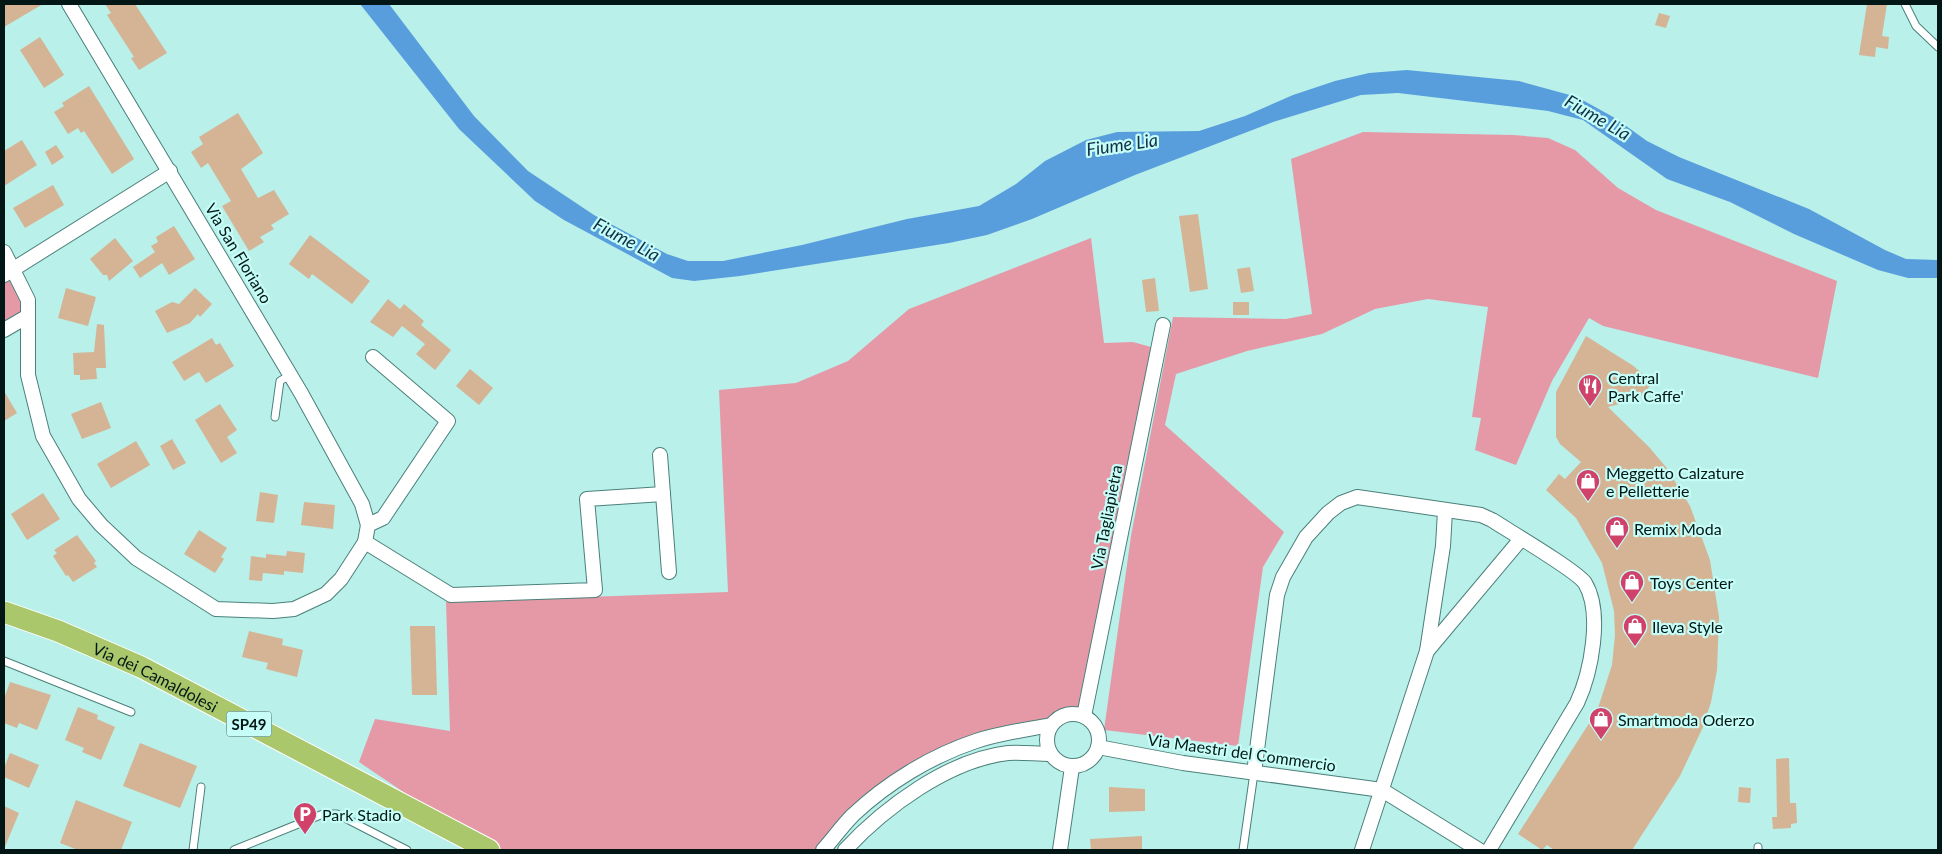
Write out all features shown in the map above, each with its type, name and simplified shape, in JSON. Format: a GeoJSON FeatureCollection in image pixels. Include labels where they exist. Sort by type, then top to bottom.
{"type":"FeatureCollection","features":[{"type":"Feature","properties":{"kind":"main road","name":"Via dei Camaldolesi"},"geometry":{"type":"LineString","coordinates":[[4,612],[58,631],[141,667],[488,850]]}},
{"type":"Feature","properties":{"kind":"street","name":"Via San Floriano"},"geometry":{"type":"LineString","coordinates":[[68,4],[290,375],[362,504],[368,525]]}},
{"type":"Feature","properties":{"kind":"street"},"geometry":{"type":"LineString","coordinates":[[9,272],[170,172]]}},
{"type":"Feature","properties":{"kind":"street"},"geometry":{"type":"LineString","coordinates":[[4,252],[9,272],[28,300],[28,375],[43,436],[79,499],[101,525],[136,558],[216,609],[273,611],[294,609],[326,594],[341,579],[365,542],[368,525],[383,518],[448,421],[373,357]]}},
{"type":"Feature","properties":{"kind":"street"},"geometry":{"type":"LineString","coordinates":[[4,330],[28,316]]}},
{"type":"Feature","properties":{"kind":"street","name":"Via Tagliapietra"},"geometry":{"type":"LineString","coordinates":[[1084,716],[1162,325]]}},
{"type":"Feature","properties":{"kind":"street"},"geometry":{"type":"LineString","coordinates":[[660,454],[669,572]]}},
{"type":"Feature","properties":{"kind":"street"},"geometry":{"type":"LineString","coordinates":[[365,542],[443,592],[451,595],[595,590],[587,500],[663,494]]}},
{"type":"Feature","properties":{"kind":"street"},"geometry":{"type":"LineString","coordinates":[[1254,772],[1278,595],[1290,560],[1306,537],[1341,503],[1357,497],[1480,516],[1492,520],[1581,579],[1590,598],[1593,645],[1586,685],[1577,703],[1489,850]]}},
{"type":"Feature","properties":{"kind":"street"},"geometry":{"type":"LineString","coordinates":[[1362,850],[1427,651],[1443,546],[1445,510]]}},
{"type":"Feature","properties":{"kind":"street"},"geometry":{"type":"LineString","coordinates":[[1427,651],[1521,539]]}},
{"type":"Feature","properties":{"kind":"street"},"geometry":{"type":"LineString","coordinates":[[1068,714],[1084,716],[1097,729],[1098,747],[1091,759],[1086,763],[1072,767],[1063,765],[1050,754],[1046,740],[1050,726],[1056,720],[1068,714]]}},
{"type":"Feature","properties":{"kind":"street"},"geometry":{"type":"LineString","coordinates":[[823,850],[852,816],[889,785],[941,755],[976,741],[1004,733],[1050,726]]}},
{"type":"Feature","properties":{"kind":"street","name":"Via Maestri del Commercio"},"geometry":{"type":"LineString","coordinates":[[1098,747],[1183,764],[1382,790]]}},
{"type":"Feature","properties":{"kind":"street"},"geometry":{"type":"LineString","coordinates":[[845,850],[862,832],[898,801],[951,771],[982,759],[1008,753],[1050,754]]}},
{"type":"Feature","properties":{"kind":"street"},"geometry":{"type":"LineString","coordinates":[[1060,850],[1072,767]]}},
{"type":"Feature","properties":{"kind":"street"},"geometry":{"type":"LineString","coordinates":[[1382,790],[1479,850]]}},
{"type":"Feature","properties":{"kind":"lane"},"geometry":{"type":"LineString","coordinates":[[1904,4],[1916,26],[1938,47]]}},
{"type":"Feature","properties":{"kind":"lane"},"geometry":{"type":"LineString","coordinates":[[275,417],[280,381],[290,375]]}},
{"type":"Feature","properties":{"kind":"lane"},"geometry":{"type":"LineString","coordinates":[[4,661],[131,712]]}},
{"type":"Feature","properties":{"kind":"lane"},"geometry":{"type":"LineString","coordinates":[[1243,850],[1254,772]]}},
{"type":"Feature","properties":{"kind":"lane"},"geometry":{"type":"LineString","coordinates":[[193,850],[200,786]]}},
{"type":"Feature","properties":{"kind":"lane"},"geometry":{"type":"LineString","coordinates":[[234,850],[323,814],[337,814],[407,850]]}},
{"type":"Feature","properties":{"kind":"shaded area"},"geometry":{"type":"Polygon","coordinates":[[[1363,132],[1513,135],[1548,138],[1575,150],[1618,188],[1656,210],[1837,281],[1818,378],[1603,326],[1589,318],[1552,381],[1516,465],[1475,450],[1481,418],[1472,417],[1488,307],[1428,299],[1375,309],[1322,334],[1247,351],[1176,374],[1165,425],[1284,532],[1263,567],[1238,746],[1104,730],[1131,536],[1173,317],[1286,319],[1312,314],[1291,159],[1363,132]]]}},
{"type":"Feature","properties":{"kind":"shaded area"},"geometry":{"type":"Polygon","coordinates":[[[1091,238],[1104,343],[1133,342],[1158,349],[1080,715],[1068,714],[1057,719],[1051,725],[1004,733],[889,785],[823,850],[489,850],[359,762],[375,719],[450,731],[446,602],[728,592],[719,390],[796,383],[848,361],[909,309],[1091,238]]]}},
{"type":"Feature","properties":{"kind":"shaded area"},"geometry":{"type":"Polygon","coordinates":[[[14,269],[28,316],[4,330],[4,275],[14,269]]]}},
{"type":"Feature","properties":{"kind":"water","name":"Fiume Lia"},"geometry":{"type":"Polygon","coordinates":[[[360,4],[389,4],[474,116],[528,171],[594,215],[667,254],[688,261],[723,261],[802,245],[907,219],[979,206],[1016,184],[1045,161],[1086,140],[1117,132],[1199,131],[1245,116],[1293,95],[1335,81],[1369,73],[1407,70],[1519,81],[1577,97],[1615,118],[1647,141],[1679,157],[1809,209],[1885,250],[1906,259],[1938,260],[1938,278],[1908,278],[1878,270],[1794,234],[1730,202],[1667,179],[1583,120],[1548,111],[1398,93],[1361,95],[1273,122],[1135,175],[1032,219],[987,235],[949,243],[740,276],[694,281],[672,278],[564,220],[535,201],[459,129],[360,4]]]}},
{"type":"Feature","properties":{"kind":"building"},"geometry":{"type":"Polygon","coordinates":[[[4,4],[43,4],[4,27],[4,4]]]}},
{"type":"Feature","properties":{"kind":"building"},"geometry":{"type":"Polygon","coordinates":[[[105,4],[135,4],[167,53],[139,70],[131,58],[134,57],[107,15],[111,13],[105,4]]]}},
{"type":"Feature","properties":{"kind":"building"},"geometry":{"type":"Polygon","coordinates":[[[1867,4],[1887,4],[1882,36],[1889,37],[1888,49],[1876,47],[1875,57],[1859,55],[1867,4]]]}},
{"type":"Feature","properties":{"kind":"building"},"geometry":{"type":"Polygon","coordinates":[[[1659,13],[1670,16],[1666,28],[1655,25],[1659,13]]]}},
{"type":"Feature","properties":{"kind":"building"},"geometry":{"type":"Polygon","coordinates":[[[40,37],[64,75],[44,88],[20,50],[40,37]]]}},
{"type":"Feature","properties":{"kind":"building"},"geometry":{"type":"Polygon","coordinates":[[[89,86],[134,159],[112,174],[84,131],[81,133],[78,128],[68,134],[54,112],[64,106],[62,103],[89,86]]]}},
{"type":"Feature","properties":{"kind":"building"},"geometry":{"type":"Polygon","coordinates":[[[238,113],[263,153],[241,169],[258,198],[274,190],[289,214],[271,225],[274,229],[260,237],[264,242],[249,251],[222,206],[231,201],[208,163],[201,168],[191,152],[203,144],[199,137],[238,113]]]}},
{"type":"Feature","properties":{"kind":"building"},"geometry":{"type":"Polygon","coordinates":[[[22,140],[37,165],[4,186],[4,151],[22,140]]]}},
{"type":"Feature","properties":{"kind":"building"},"geometry":{"type":"Polygon","coordinates":[[[56,145],[64,157],[52,165],[45,152],[56,145]]]}},
{"type":"Feature","properties":{"kind":"building"},"geometry":{"type":"Polygon","coordinates":[[[53,185],[64,205],[25,228],[13,208],[53,185]]]}},
{"type":"Feature","properties":{"kind":"building"},"geometry":{"type":"Polygon","coordinates":[[[1198,214],[1208,289],[1190,292],[1179,216],[1198,214]]]}},
{"type":"Feature","properties":{"kind":"building"},"geometry":{"type":"Polygon","coordinates":[[[174,226],[195,259],[169,275],[162,263],[140,278],[133,267],[155,252],[151,246],[158,242],[156,237],[174,226]]]}},
{"type":"Feature","properties":{"kind":"building"},"geometry":{"type":"Polygon","coordinates":[[[310,235],[370,281],[352,304],[312,274],[309,279],[289,264],[310,235]]]}},
{"type":"Feature","properties":{"kind":"building"},"geometry":{"type":"Polygon","coordinates":[[[115,238],[133,261],[109,281],[107,275],[103,275],[90,259],[115,238]]]}},
{"type":"Feature","properties":{"kind":"building"},"geometry":{"type":"Polygon","coordinates":[[[1250,267],[1254,291],[1241,293],[1237,269],[1250,267]]]}},
{"type":"Feature","properties":{"kind":"building"},"geometry":{"type":"Polygon","coordinates":[[[1155,278],[1159,311],[1146,312],[1142,280],[1155,278]]]}},
{"type":"Feature","properties":{"kind":"building"},"geometry":{"type":"Polygon","coordinates":[[[66,288],[96,297],[88,326],[58,318],[66,288]]]}},
{"type":"Feature","properties":{"kind":"building"},"geometry":{"type":"Polygon","coordinates":[[[195,288],[212,304],[200,317],[198,314],[190,323],[167,333],[155,311],[172,302],[179,304],[195,288]]]}},
{"type":"Feature","properties":{"kind":"building"},"geometry":{"type":"Polygon","coordinates":[[[388,299],[400,309],[404,304],[424,321],[421,325],[451,350],[435,370],[416,354],[425,344],[402,326],[393,337],[370,322],[388,299]]]}},
{"type":"Feature","properties":{"kind":"building"},"geometry":{"type":"Polygon","coordinates":[[[1233,302],[1249,302],[1249,315],[1233,315],[1233,302]]]}},
{"type":"Feature","properties":{"kind":"building"},"geometry":{"type":"Polygon","coordinates":[[[97,324],[104,325],[106,368],[96,368],[97,379],[80,380],[80,375],[74,375],[73,353],[94,352],[97,324]]]}},
{"type":"Feature","properties":{"kind":"building"},"geometry":{"type":"Polygon","coordinates":[[[1586,336],[1632,365],[1653,382],[1642,396],[1636,391],[1627,402],[1608,407],[1649,447],[1666,467],[1690,506],[1710,560],[1719,617],[1717,670],[1711,702],[1703,727],[1680,776],[1632,850],[1554,850],[1547,845],[1542,850],[1518,834],[1597,711],[1612,665],[1615,635],[1614,611],[1602,563],[1576,518],[1546,490],[1559,474],[1565,479],[1581,462],[1560,444],[1556,437],[1556,392],[1586,336]]]}},
{"type":"Feature","properties":{"kind":"building"},"geometry":{"type":"Polygon","coordinates":[[[212,338],[216,345],[220,343],[234,366],[206,383],[199,372],[184,381],[172,362],[212,338]]]}},
{"type":"Feature","properties":{"kind":"building"},"geometry":{"type":"Polygon","coordinates":[[[470,369],[493,388],[479,405],[456,386],[470,369]]]}},
{"type":"Feature","properties":{"kind":"building"},"geometry":{"type":"Polygon","coordinates":[[[4,391],[17,413],[4,421],[4,391]]]}},
{"type":"Feature","properties":{"kind":"building"},"geometry":{"type":"Polygon","coordinates":[[[101,402],[111,428],[82,439],[71,414],[101,402]]]}},
{"type":"Feature","properties":{"kind":"building"},"geometry":{"type":"Polygon","coordinates":[[[220,404],[237,430],[227,437],[237,453],[221,463],[195,420],[220,404]]]}},
{"type":"Feature","properties":{"kind":"building"},"geometry":{"type":"Polygon","coordinates":[[[172,439],[186,463],[173,470],[160,446],[172,439]]]}},
{"type":"Feature","properties":{"kind":"building"},"geometry":{"type":"Polygon","coordinates":[[[136,441],[150,465],[111,488],[97,464],[136,441]]]}},
{"type":"Feature","properties":{"kind":"building"},"geometry":{"type":"Polygon","coordinates":[[[260,492],[278,495],[274,523],[256,521],[260,492]]]}},
{"type":"Feature","properties":{"kind":"building"},"geometry":{"type":"Polygon","coordinates":[[[43,493],[60,519],[27,540],[11,514],[43,493]]]}},
{"type":"Feature","properties":{"kind":"building"},"geometry":{"type":"Polygon","coordinates":[[[304,502],[335,505],[333,529],[301,525],[304,502]]]}},
{"type":"Feature","properties":{"kind":"building"},"geometry":{"type":"Polygon","coordinates":[[[199,530],[227,548],[221,557],[224,559],[215,573],[184,554],[199,530]]]}},
{"type":"Feature","properties":{"kind":"building"},"geometry":{"type":"Polygon","coordinates":[[[77,535],[96,561],[94,563],[97,567],[73,582],[68,575],[66,576],[53,556],[57,553],[54,550],[77,535]]]}},
{"type":"Feature","properties":{"kind":"building"},"geometry":{"type":"Polygon","coordinates":[[[287,551],[305,553],[303,573],[284,571],[284,575],[263,573],[262,581],[249,580],[251,556],[266,558],[266,554],[286,556],[287,551]]]}},
{"type":"Feature","properties":{"kind":"building"},"geometry":{"type":"Polygon","coordinates":[[[410,626],[435,626],[437,695],[412,695],[410,626]]]}},
{"type":"Feature","properties":{"kind":"building"},"geometry":{"type":"Polygon","coordinates":[[[249,631],[283,639],[282,645],[303,650],[297,677],[266,669],[268,663],[242,657],[249,631]]]}},
{"type":"Feature","properties":{"kind":"building"},"geometry":{"type":"Polygon","coordinates":[[[10,682],[51,695],[37,730],[19,723],[17,728],[4,723],[4,699],[10,682]]]}},
{"type":"Feature","properties":{"kind":"building"},"geometry":{"type":"Polygon","coordinates":[[[78,707],[98,715],[97,719],[115,727],[101,760],[82,752],[84,748],[65,740],[78,707]]]}},
{"type":"Feature","properties":{"kind":"building"},"geometry":{"type":"Polygon","coordinates":[[[140,743],[197,766],[180,808],[123,786],[140,743]]]}},
{"type":"Feature","properties":{"kind":"building"},"geometry":{"type":"Polygon","coordinates":[[[10,753],[39,765],[29,788],[4,777],[4,768],[10,753]]]}},
{"type":"Feature","properties":{"kind":"building"},"geometry":{"type":"Polygon","coordinates":[[[1789,758],[1790,803],[1796,803],[1797,823],[1791,824],[1791,828],[1773,829],[1772,817],[1777,817],[1776,759],[1789,758]]]}},
{"type":"Feature","properties":{"kind":"building"},"geometry":{"type":"Polygon","coordinates":[[[1109,787],[1145,789],[1145,811],[1109,812],[1109,787]]]}},
{"type":"Feature","properties":{"kind":"building"},"geometry":{"type":"Polygon","coordinates":[[[1739,787],[1751,788],[1750,803],[1738,802],[1739,787]]]}},
{"type":"Feature","properties":{"kind":"building"},"geometry":{"type":"Polygon","coordinates":[[[76,800],[132,822],[121,850],[78,850],[60,843],[76,800]]]}},
{"type":"Feature","properties":{"kind":"building"},"geometry":{"type":"Polygon","coordinates":[[[4,806],[19,813],[4,849],[4,806]]]}},
{"type":"Feature","properties":{"kind":"building"},"geometry":{"type":"Polygon","coordinates":[[[1142,836],[1142,850],[1091,850],[1090,839],[1142,836]]]}},
{"type":"Feature","properties":{"kind":"place","name":"Central Park Caffe'"},"geometry":{"type":"Point","coordinates":[1590,407]}},
{"type":"Feature","properties":{"kind":"place","name":"Meggetto Calzature e Pelletterie"},"geometry":{"type":"Point","coordinates":[1588,502]}},
{"type":"Feature","properties":{"kind":"place","name":"Remix Moda"},"geometry":{"type":"Point","coordinates":[1617,549]}},
{"type":"Feature","properties":{"kind":"place","name":"Toys Center"},"geometry":{"type":"Point","coordinates":[1632,603]}},
{"type":"Feature","properties":{"kind":"place","name":"Ileva Style"},"geometry":{"type":"Point","coordinates":[1635,647]}},
{"type":"Feature","properties":{"kind":"place","name":"Smartmoda Oderzo"},"geometry":{"type":"Point","coordinates":[1601,740]}},
{"type":"Feature","properties":{"kind":"place","name":"Park Stadio"},"geometry":{"type":"Point","coordinates":[305,835]}}]}
